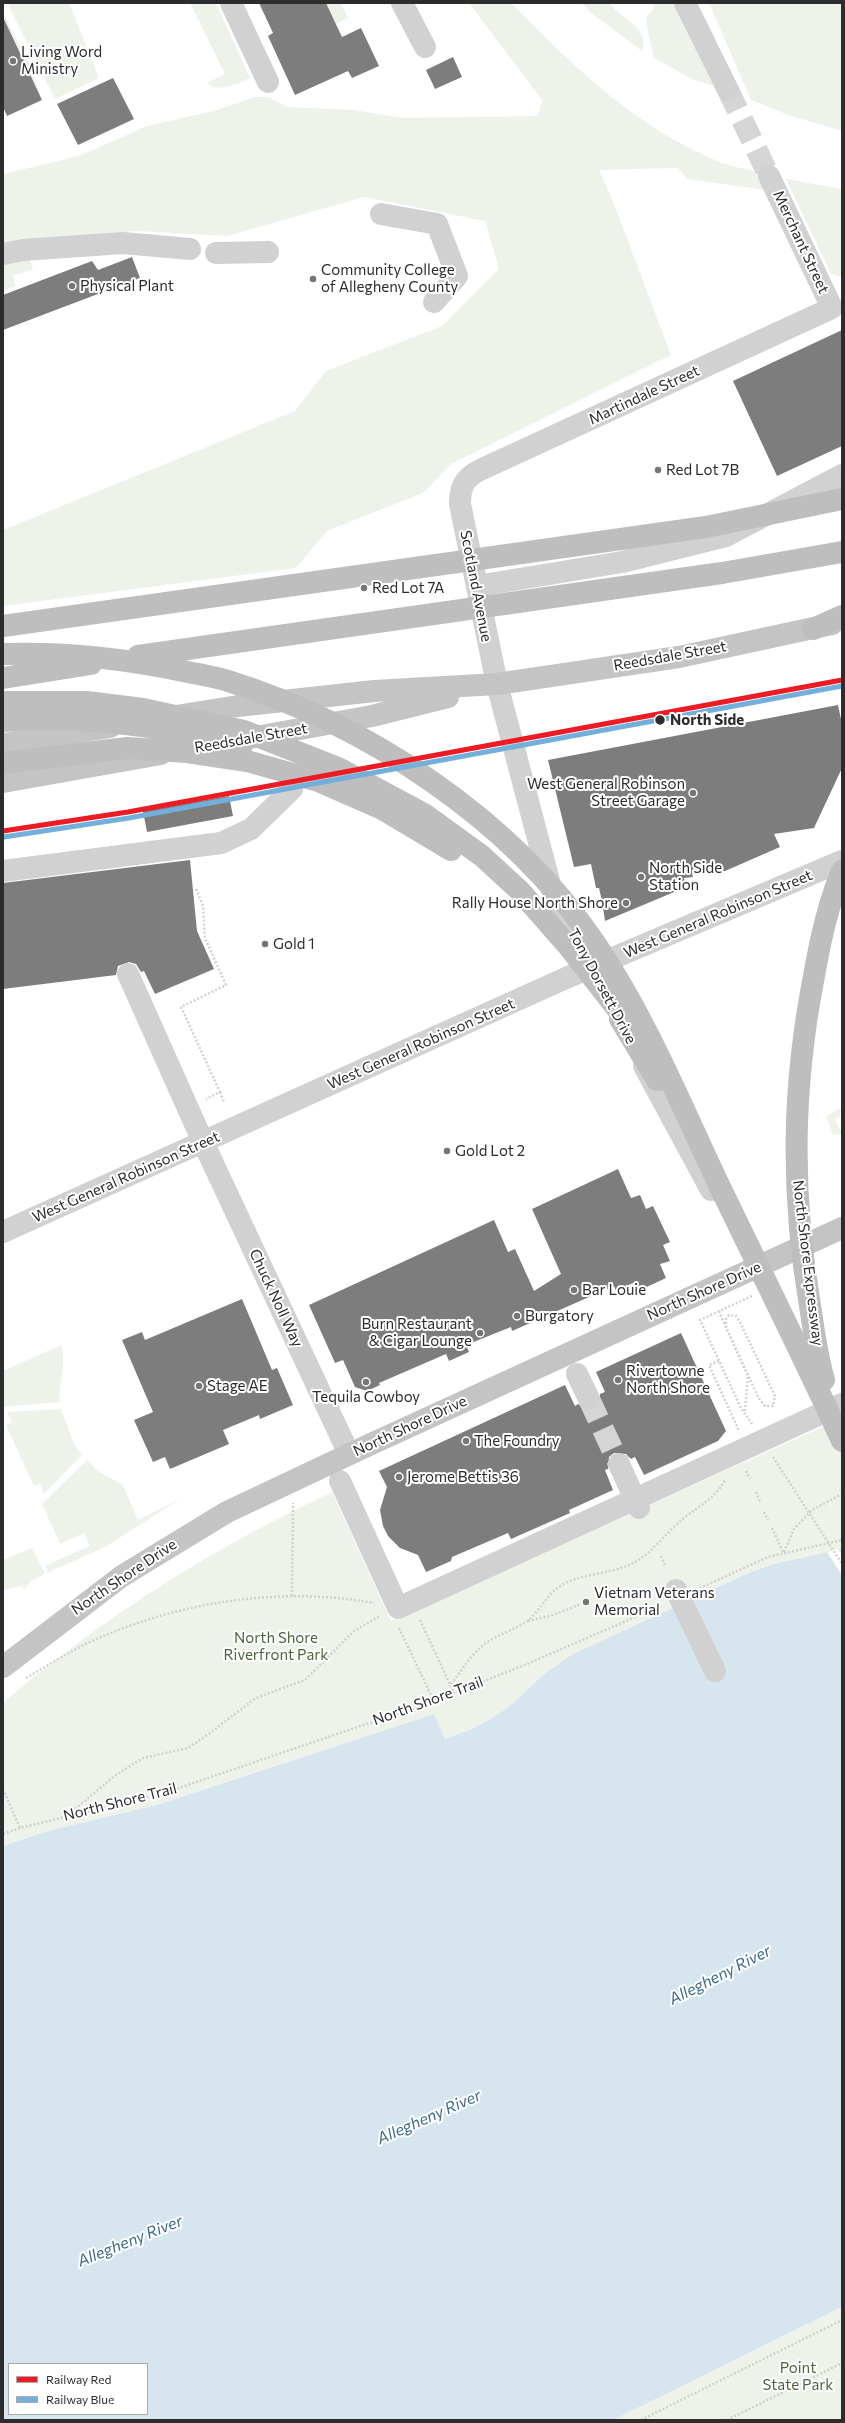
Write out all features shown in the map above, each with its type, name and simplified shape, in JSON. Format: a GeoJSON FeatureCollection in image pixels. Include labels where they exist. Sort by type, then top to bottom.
{"type":"FeatureCollection","features":[{"type":"Feature","properties":{"kind":"highway"},"geometry":{"type":"LineString","coordinates":[[3,626],[167,605],[706,527],[842,499]]}},
{"type":"Feature","properties":{"kind":"highway"},"geometry":{"type":"LineString","coordinates":[[3,678],[182,650],[722,573],[842,552]]}},
{"type":"Feature","properties":{"kind":"highway"},"geometry":{"type":"LineString","coordinates":[[813,629],[842,616]]}},
{"type":"Feature","properties":{"kind":"highway"},"geometry":{"type":"LineString","coordinates":[[3,654],[53,652],[132,660],[224,680],[296,706],[362,738],[433,782],[499,834],[552,889],[594,942],[640,1016],[720,1186],[797,1342],[842,1441]]}},
{"type":"Feature","properties":{"kind":"highway"},"geometry":{"type":"LineString","coordinates":[[3,702],[87,702],[143,709],[244,731],[338,768],[424,814],[482,856],[520,891],[569,947],[621,1012],[659,1069],[842,1441]]}},
{"type":"Feature","properties":{"kind":"highway"},"geometry":{"type":"LineString","coordinates":[[3,721],[84,720],[158,729],[223,742],[318,776],[394,814],[472,863],[520,904],[570,954],[621,1012]]}},
{"type":"Feature","properties":{"kind":"highway"},"geometry":{"type":"LineString","coordinates":[[3,763],[127,748],[187,752],[247,761],[318,781],[392,812],[451,850],[512,897],[566,952],[622,1021],[720,1186]]}},
{"type":"Feature","properties":{"kind":"highway","name":"North Shore Expressway"},"geometry":{"type":"LineString","coordinates":[[842,871],[819,949],[807,1009],[797,1090],[795,1172],[804,1270],[820,1366],[842,1441]]}},
{"type":"Feature","properties":{"kind":"highway","name":"North Shore Expressway"},"geometry":{"type":"LineString","coordinates":[[842,879],[834,899],[820,957],[804,1036],[797,1106],[797,1188],[808,1285],[823,1374],[842,1441]]}},
{"type":"Feature","properties":{"kind":"main road","name":"Reedsdale Street"},"geometry":{"type":"LineString","coordinates":[[3,744],[238,706],[374,691],[497,684],[679,657],[842,622]]}},
{"type":"Feature","properties":{"kind":"main road","name":"Reedsdale Street"},"geometry":{"type":"LineString","coordinates":[[3,782],[372,716],[497,684]]}},
{"type":"Feature","properties":{"kind":"main road","name":"North Shore Drive"},"geometry":{"type":"LineString","coordinates":[[3,1667],[122,1576],[176,1541],[227,1512],[349,1454],[842,1228]]}},
{"type":"Feature","properties":{"kind":"street"},"geometry":{"type":"LineString","coordinates":[[231,3],[268,82]]}},
{"type":"Feature","properties":{"kind":"street"},"geometry":{"type":"LineString","coordinates":[[402,3],[425,47]]}},
{"type":"Feature","properties":{"kind":"street"},"geometry":{"type":"LineString","coordinates":[[685,3],[728,90]]}},
{"type":"Feature","properties":{"kind":"street","name":"Merchant Street"},"geometry":{"type":"LineString","coordinates":[[769,176],[832,308]]}},
{"type":"Feature","properties":{"kind":"street"},"geometry":{"type":"LineString","coordinates":[[381,214],[437,224],[457,276],[434,302]]}},
{"type":"Feature","properties":{"kind":"street"},"geometry":{"type":"LineString","coordinates":[[3,254],[23,250],[123,243],[190,249]]}},
{"type":"Feature","properties":{"kind":"street"},"geometry":{"type":"LineString","coordinates":[[216,253],[268,252]]}},
{"type":"Feature","properties":{"kind":"street","name":"Martindale Street"},"geometry":{"type":"LineString","coordinates":[[461,488],[471,475],[480,470],[832,308]]}},
{"type":"Feature","properties":{"kind":"street"},"geometry":{"type":"LineString","coordinates":[[477,586],[622,562],[732,533],[842,475]]}},
{"type":"Feature","properties":{"kind":"street","name":"Scotland Avenue"},"geometry":{"type":"LineString","coordinates":[[461,488],[460,504],[497,684]]}},
{"type":"Feature","properties":{"kind":"street","name":"Tony Dorsett Drive"},"geometry":{"type":"LineString","coordinates":[[497,684],[551,888],[591,968],[753,1269]]}},
{"type":"Feature","properties":{"kind":"street"},"geometry":{"type":"LineString","coordinates":[[3,871],[221,843],[251,829],[292,789]]}},
{"type":"Feature","properties":{"kind":"street","name":"West General Robinson Street"},"geometry":{"type":"LineString","coordinates":[[3,1232],[591,968],[842,861]]}},
{"type":"Feature","properties":{"kind":"street","name":"Chuck Noll Way"},"geometry":{"type":"LineString","coordinates":[[128,974],[191,1116],[349,1454]]}},
{"type":"Feature","properties":{"kind":"street"},"geometry":{"type":"LineString","coordinates":[[577,1374],[589,1399]]}},
{"type":"Feature","properties":{"kind":"street"},"geometry":{"type":"LineString","coordinates":[[340,1481],[400,1606],[637,1503],[723,1458],[842,1404]]}},
{"type":"Feature","properties":{"kind":"street"},"geometry":{"type":"LineString","coordinates":[[619,1464],[637,1503]]}},
{"type":"Feature","properties":{"kind":"street"},"geometry":{"type":"LineString","coordinates":[[678,1594],[715,1670]]}},
{"type":"Feature","properties":{"kind":"path"},"geometry":{"type":"LineString","coordinates":[[196,889],[203,906],[205,938],[226,985],[181,1007],[224,1102]]}},
{"type":"Feature","properties":{"kind":"path"},"geometry":{"type":"LineString","coordinates":[[191,1116],[201,1101],[220,1092]]}},
{"type":"Feature","properties":{"kind":"path"},"geometry":{"type":"LineString","coordinates":[[741,1301],[700,1320],[741,1408],[753,1425]]}},
{"type":"Feature","properties":{"kind":"path"},"geometry":{"type":"LineString","coordinates":[[719,1311],[724,1323],[730,1336],[746,1370],[749,1377],[752,1383],[758,1397],[762,1404],[765,1406],[773,1406],[776,1396],[740,1322],[736,1316],[729,1315],[726,1319],[726,1327],[733,1341],[742,1362],[748,1376],[745,1412]]}},
{"type":"Feature","properties":{"kind":"path"},"geometry":{"type":"LineString","coordinates":[[719,1361],[709,1365],[746,1448]]}},
{"type":"Feature","properties":{"kind":"path"},"geometry":{"type":"LineString","coordinates":[[770,1452],[842,1564]]}},
{"type":"Feature","properties":{"kind":"path"},"geometry":{"type":"LineString","coordinates":[[451,1684],[476,1651],[489,1641],[520,1627],[552,1592],[563,1584],[628,1566],[639,1561],[683,1518],[700,1508],[717,1493],[726,1478],[727,1468],[723,1458]]}},
{"type":"Feature","properties":{"kind":"path"},"geometry":{"type":"LineString","coordinates":[[746,1471],[750,1479]]}},
{"type":"Feature","properties":{"kind":"path"},"geometry":{"type":"LineString","coordinates":[[756,1492],[760,1502]]}},
{"type":"Feature","properties":{"kind":"path"},"geometry":{"type":"LineString","coordinates":[[784,1553],[794,1529],[812,1510],[842,1494]]}},
{"type":"Feature","properties":{"kind":"path"},"geometry":{"type":"LineString","coordinates":[[292,1596],[293,1502]]}},
{"type":"Feature","properties":{"kind":"path"},"geometry":{"type":"LineString","coordinates":[[764,1512],[768,1520]]}},
{"type":"Feature","properties":{"kind":"path"},"geometry":{"type":"LineString","coordinates":[[772,1528],[784,1553]]}},
{"type":"Feature","properties":{"kind":"path","name":"North Shore Trail"},"geometry":{"type":"LineString","coordinates":[[3,1834],[67,1816],[164,1793],[434,1701],[527,1664],[678,1594],[768,1557],[842,1540]]}},
{"type":"Feature","properties":{"kind":"path"},"geometry":{"type":"LineString","coordinates":[[661,1556],[665,1565]]}},
{"type":"Feature","properties":{"kind":"path"},"geometry":{"type":"LineString","coordinates":[[26,1678],[105,1635],[141,1622],[213,1604],[292,1596],[350,1599],[400,1606],[451,1684],[454,1693]]}},
{"type":"Feature","properties":{"kind":"path"},"geometry":{"type":"LineString","coordinates":[[527,1621],[553,1615],[581,1604]]}},
{"type":"Feature","properties":{"kind":"path"},"geometry":{"type":"LineString","coordinates":[[400,1606],[434,1701]]}},
{"type":"Feature","properties":{"kind":"path"},"geometry":{"type":"LineString","coordinates":[[67,1816],[116,1774],[143,1758],[188,1748],[256,1698],[305,1680],[354,1631],[400,1606]]}},
{"type":"Feature","properties":{"kind":"path"},"geometry":{"type":"LineString","coordinates":[[3,1789],[20,1828]]}},
{"type":"Feature","properties":{"kind":"path"},"geometry":{"type":"LineString","coordinates":[[641,2420],[842,2320]]}},
{"type":"Feature","properties":{"kind":"path"},"geometry":{"type":"LineString","coordinates":[[727,2420],[842,2363]]}},
{"type":"Feature","properties":{"kind":"green space"},"geometry":{"type":"Polygon","coordinates":[[[7,3],[69,3],[99,78],[55,99],[7,3]]]}},
{"type":"Feature","properties":{"kind":"green space"},"geometry":{"type":"Polygon","coordinates":[[[190,3],[216,3],[250,78],[234,85],[222,88],[217,88],[207,83],[225,74],[190,3]]]}},
{"type":"Feature","properties":{"kind":"green space"},"geometry":{"type":"Polygon","coordinates":[[[326,3],[341,3],[348,18],[336,24],[326,3]]]}},
{"type":"Feature","properties":{"kind":"green space"},"geometry":{"type":"Polygon","coordinates":[[[469,3],[511,3],[582,72],[633,113],[661,132],[689,148],[725,164],[758,172],[766,190],[687,179],[678,168],[599,170],[614,204],[671,355],[451,464],[423,493],[327,531],[296,568],[3,606],[3,530],[295,411],[326,371],[442,326],[499,269],[485,221],[364,197],[227,236],[137,231],[3,243],[3,174],[79,156],[147,126],[214,111],[255,97],[269,97],[287,107],[354,110],[402,118],[537,116],[543,101],[469,3]]]}},
{"type":"Feature","properties":{"kind":"green space"},"geometry":{"type":"Polygon","coordinates":[[[582,3],[609,3],[638,30],[644,43],[642,51],[591,13],[582,3]]]}},
{"type":"Feature","properties":{"kind":"green space"},"geometry":{"type":"Polygon","coordinates":[[[653,3],[675,3],[714,86],[694,80],[654,58],[647,23],[647,15],[653,9],[653,3]]]}},
{"type":"Feature","properties":{"kind":"green space"},"geometry":{"type":"Polygon","coordinates":[[[709,3],[842,3],[842,131],[788,115],[751,100],[709,3]]]}},
{"type":"Feature","properties":{"kind":"green space"},"geometry":{"type":"Polygon","coordinates":[[[3,12],[28,62],[40,95],[3,26],[3,12]]]}},
{"type":"Feature","properties":{"kind":"green space"},"geometry":{"type":"Polygon","coordinates":[[[786,179],[842,189],[842,277],[831,274],[786,179]]]}},
{"type":"Feature","properties":{"kind":"green space"},"geometry":{"type":"Polygon","coordinates":[[[30,259],[33,269],[13,276],[16,286],[3,291],[3,261],[30,259]]]}},
{"type":"Feature","properties":{"kind":"green space"},"geometry":{"type":"Polygon","coordinates":[[[841,1108],[840,1116],[835,1119],[840,1129],[842,1129],[842,1134],[833,1135],[826,1116],[841,1108]]]}},
{"type":"Feature","properties":{"kind":"green space"},"geometry":{"type":"Polygon","coordinates":[[[61,1345],[64,1358],[60,1388],[60,1402],[3,1407],[3,1371],[61,1345]]]}},
{"type":"Feature","properties":{"kind":"green space"},"geometry":{"type":"Polygon","coordinates":[[[61,1409],[74,1444],[82,1455],[44,1494],[40,1484],[34,1486],[6,1425],[12,1422],[7,1412],[61,1409]]]}},
{"type":"Feature","properties":{"kind":"green space","name":"North Shore Riverfront Park"},"geometry":{"type":"Polygon","coordinates":[[[842,1418],[842,1549],[746,1574],[573,1654],[544,1674],[511,1705],[494,1717],[474,1728],[445,1739],[434,1714],[160,1804],[48,1831],[3,1846],[3,1703],[80,1642],[120,1613],[160,1586],[244,1536],[332,1492],[391,1621],[842,1418]]]}},
{"type":"Feature","properties":{"kind":"green space"},"geometry":{"type":"Polygon","coordinates":[[[87,1460],[98,1471],[123,1485],[138,1520],[182,1498],[105,1547],[47,1573],[46,1565],[90,1546],[84,1533],[60,1544],[42,1504],[87,1460]]]}},
{"type":"Feature","properties":{"kind":"green space"},"geometry":{"type":"Polygon","coordinates":[[[32,1548],[45,1574],[32,1580],[24,1590],[22,1586],[3,1590],[3,1560],[32,1548]]]}},
{"type":"Feature","properties":{"kind":"green space","name":"Point State Park"},"geometry":{"type":"Polygon","coordinates":[[[842,2307],[842,2420],[613,2420],[842,2307]]]}},
{"type":"Feature","properties":{"kind":"water","name":"Allegheny River"},"geometry":{"type":"Polygon","coordinates":[[[842,1549],[842,2307],[613,2420],[3,2420],[3,1846],[48,1831],[160,1804],[434,1714],[445,1739],[474,1728],[494,1717],[511,1705],[544,1674],[573,1654],[746,1574],[774,1564],[842,1549]]]}},
{"type":"Feature","properties":{"kind":"pier"},"geometry":{"type":"Polygon","coordinates":[[[838,1549],[842,1555],[842,1575],[827,1552],[838,1549]]]}},
{"type":"Feature","properties":{"kind":"building"},"geometry":{"type":"Polygon","coordinates":[[[259,3],[326,3],[342,37],[361,28],[379,66],[352,78],[348,71],[295,95],[268,36],[273,33],[259,3]]]}},
{"type":"Feature","properties":{"kind":"building","name":"Living Word Ministry"},"geometry":{"type":"Polygon","coordinates":[[[3,17],[42,100],[7,116],[3,107],[3,17]]]}},
{"type":"Feature","properties":{"kind":"building"},"geometry":{"type":"Polygon","coordinates":[[[453,57],[462,77],[435,89],[426,70],[453,57]]]}},
{"type":"Feature","properties":{"kind":"building"},"geometry":{"type":"Polygon","coordinates":[[[113,78],[134,119],[78,145],[57,104],[113,78]]]}},
{"type":"Feature","properties":{"kind":"building","name":"Physical Plant"},"geometry":{"type":"Polygon","coordinates":[[[132,257],[140,278],[3,330],[3,295],[92,261],[98,270],[132,257]]]}},
{"type":"Feature","properties":{"kind":"building"},"geometry":{"type":"Polygon","coordinates":[[[842,330],[842,446],[777,476],[733,381],[842,330]]]}},
{"type":"Feature","properties":{"kind":"building","name":"West General Robinson Street Garage"},"geometry":{"type":"Polygon","coordinates":[[[838,705],[842,724],[842,768],[814,828],[774,834],[780,847],[725,871],[692,873],[693,877],[684,878],[686,887],[605,921],[599,888],[596,888],[591,864],[574,867],[548,760],[838,705]]]}},
{"type":"Feature","properties":{"kind":"building"},"geometry":{"type":"Polygon","coordinates":[[[229,796],[233,816],[147,832],[143,811],[229,796]]]}},
{"type":"Feature","properties":{"kind":"building"},"geometry":{"type":"Polygon","coordinates":[[[190,860],[197,931],[214,969],[155,994],[144,971],[141,972],[136,964],[129,962],[118,966],[116,975],[3,989],[3,883],[190,860]]]}},
{"type":"Feature","properties":{"kind":"building"},"geometry":{"type":"Polygon","coordinates":[[[618,1169],[631,1198],[640,1195],[646,1209],[653,1206],[670,1242],[663,1245],[670,1261],[660,1264],[666,1278],[638,1291],[633,1283],[616,1291],[614,1286],[512,1331],[511,1327],[466,1345],[469,1352],[449,1361],[446,1354],[379,1383],[380,1385],[367,1391],[355,1387],[343,1360],[335,1363],[309,1305],[494,1220],[508,1252],[515,1249],[534,1291],[561,1274],[532,1209],[618,1169]]]}},
{"type":"Feature","properties":{"kind":"building","name":"Stage AE"},"geometry":{"type":"Polygon","coordinates":[[[242,1299],[272,1370],[277,1368],[293,1405],[260,1419],[259,1415],[223,1430],[229,1444],[170,1469],[165,1457],[153,1462],[134,1420],[153,1412],[122,1340],[142,1332],[145,1340],[242,1299]]]}},
{"type":"Feature","properties":{"kind":"building"},"geometry":{"type":"Polygon","coordinates":[[[681,1333],[726,1431],[718,1441],[644,1475],[635,1457],[631,1459],[626,1454],[614,1453],[609,1457],[608,1469],[605,1470],[613,1490],[569,1510],[570,1513],[511,1539],[508,1533],[452,1557],[451,1561],[426,1572],[418,1555],[400,1548],[388,1536],[383,1526],[380,1510],[387,1487],[379,1471],[565,1385],[575,1406],[578,1404],[588,1411],[594,1410],[600,1406],[600,1394],[605,1392],[596,1372],[681,1333]]]}},
{"type":"Feature","properties":{"kind":"tunnel"},"geometry":{"type":"LineString","coordinates":[[728,90],[769,176]]}},
{"type":"Feature","properties":{"kind":"tunnel"},"geometry":{"type":"LineString","coordinates":[[589,1399],[619,1464]]}},
{"type":"Feature","properties":{"kind":"rail line","name":"Red"},"geometry":{"type":"LineString","coordinates":[[3,831],[128,812],[842,680]]}},
{"type":"Feature","properties":{"kind":"rail line","name":"Blue"},"geometry":{"type":"LineString","coordinates":[[4,837],[129,818],[842,686]]}},
{"type":"Feature","properties":{"kind":"place","name":"Living Word Ministry"},"geometry":{"type":"Point","coordinates":[13,61]}},
{"type":"Feature","properties":{"kind":"place","name":"Community College of Allegheny County"},"geometry":{"type":"Point","coordinates":[313,279]}},
{"type":"Feature","properties":{"kind":"place","name":"Physical Plant"},"geometry":{"type":"Point","coordinates":[72,286]}},
{"type":"Feature","properties":{"kind":"place","name":"Red Lot 7B"},"geometry":{"type":"Point","coordinates":[658,470]}},
{"type":"Feature","properties":{"kind":"place","name":"Red Lot 7A"},"geometry":{"type":"Point","coordinates":[364,588]}},
{"type":"Feature","properties":{"kind":"place","name":"North Side"},"geometry":{"type":"Point","coordinates":[660,720]}},
{"type":"Feature","properties":{"kind":"place","name":"West General Robinson Street Garage"},"geometry":{"type":"Point","coordinates":[693,793]}},
{"type":"Feature","properties":{"kind":"place","name":"North Side Station"},"geometry":{"type":"Point","coordinates":[641,877]}},
{"type":"Feature","properties":{"kind":"place","name":"Rally House North Shore"},"geometry":{"type":"Point","coordinates":[626,903]}},
{"type":"Feature","properties":{"kind":"place","name":"Gold 1"},"geometry":{"type":"Point","coordinates":[265,944]}},
{"type":"Feature","properties":{"kind":"place","name":"Gold Lot 2"},"geometry":{"type":"Point","coordinates":[447,1151]}},
{"type":"Feature","properties":{"kind":"place","name":"Bar Louie"},"geometry":{"type":"Point","coordinates":[574,1290]}},
{"type":"Feature","properties":{"kind":"place","name":"Burgatory"},"geometry":{"type":"Point","coordinates":[517,1316]}},
{"type":"Feature","properties":{"kind":"place","name":"Burn Restaurant & Cigar Lounge"},"geometry":{"type":"Point","coordinates":[480,1333]}},
{"type":"Feature","properties":{"kind":"place","name":"Rivertowne North Shore"},"geometry":{"type":"Point","coordinates":[618,1380]}},
{"type":"Feature","properties":{"kind":"place","name":"Tequila Cowboy"},"geometry":{"type":"Point","coordinates":[366,1382]}},
{"type":"Feature","properties":{"kind":"place","name":"Stage AE"},"geometry":{"type":"Point","coordinates":[199,1386]}},
{"type":"Feature","properties":{"kind":"place","name":"The Foundry"},"geometry":{"type":"Point","coordinates":[466,1441]}},
{"type":"Feature","properties":{"kind":"place","name":"Jerome Bettis 36"},"geometry":{"type":"Point","coordinates":[399,1477]}},
{"type":"Feature","properties":{"kind":"place","name":"Vietnam Veterans Memorial"},"geometry":{"type":"Point","coordinates":[586,1602]}}]}
